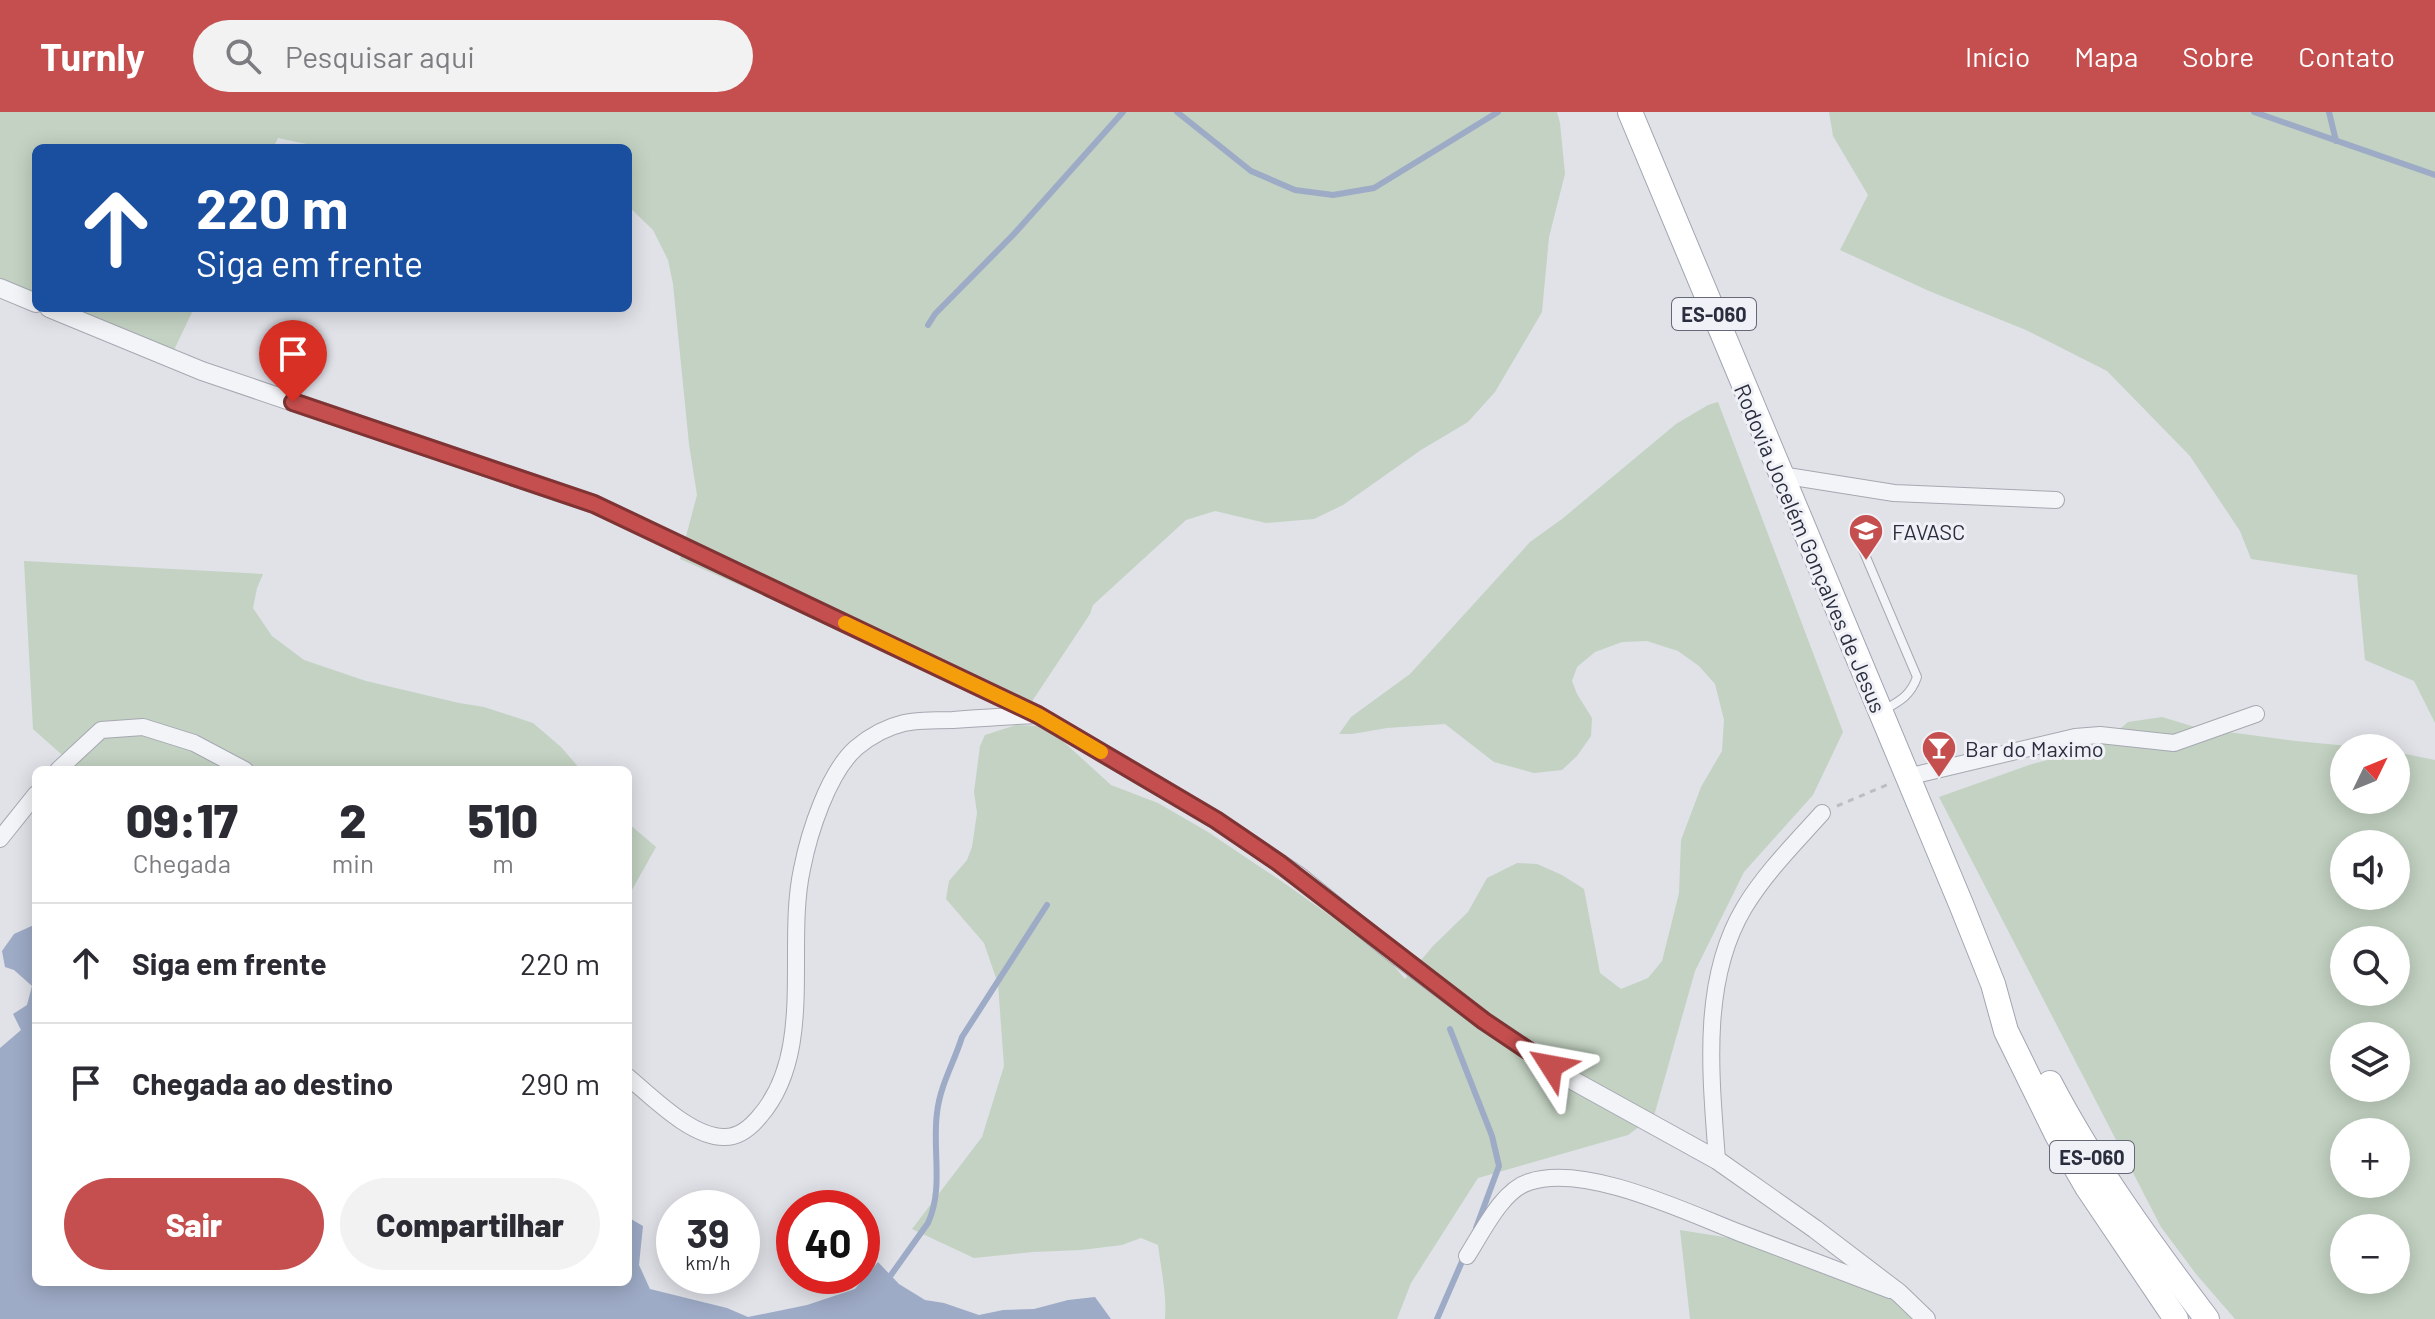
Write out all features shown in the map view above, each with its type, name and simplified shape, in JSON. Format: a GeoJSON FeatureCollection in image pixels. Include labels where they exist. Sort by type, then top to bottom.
{"type":"FeatureCollection","features":[{"type":"Feature","properties":{"kind":"main road","name":"Rodovia Jocelém Gonçalves de Jesus"},"geometry":{"type":"LineString","coordinates":[[1630,112],[1993,984],[2006,1031],[2057,1135],[2087,1187],[2176,1318]]}},
{"type":"Feature","properties":{"kind":"main road","name":"Rodovia Jocelém Gonçalves de Jesus"},"geometry":{"type":"LineString","coordinates":[[1993,984],[2022,1027],[2089,1153],[2207,1319]]}},
{"type":"Feature","properties":{"kind":"street"},"geometry":{"type":"LineString","coordinates":[[0,288],[32,301]]}},
{"type":"Feature","properties":{"kind":"street"},"geometry":{"type":"LineString","coordinates":[[59,312],[202,371],[594,504],[1038,715],[1216,820],[1276,861],[1484,1021],[1574,1081],[1717,1160],[1815,1229],[1899,1293],[1926,1319]]}},
{"type":"Feature","properties":{"kind":"street"},"geometry":{"type":"LineString","coordinates":[[1781,475],[1894,493],[2056,500]]}},
{"type":"Feature","properties":{"kind":"street"},"geometry":{"type":"LineString","coordinates":[[1907,777],[2075,737],[2100,735],[2174,743],[2256,714]]}},
{"type":"Feature","properties":{"kind":"street"},"geometry":{"type":"LineString","coordinates":[[632,1080],[689,1125],[710,1135],[725,1137],[739,1134],[751,1126],[765,1111],[779,1086],[788,1057],[794,1025],[795,924],[801,870],[815,822],[835,777],[854,750],[874,735],[904,723],[1038,715]]}},
{"type":"Feature","properties":{"kind":"street"},"geometry":{"type":"LineString","coordinates":[[62,766],[101,730],[143,727],[194,743],[237,766]]}},
{"type":"Feature","properties":{"kind":"street"},"geometry":{"type":"LineString","coordinates":[[0,839],[32,799]]}},
{"type":"Feature","properties":{"kind":"street"},"geometry":{"type":"LineString","coordinates":[[1717,1160],[1711,1062],[1717,983],[1727,945],[1744,908],[1766,876],[1822,813]]}},
{"type":"Feature","properties":{"kind":"street"},"geometry":{"type":"LineString","coordinates":[[1467,1256],[1513,1191],[1527,1182],[1551,1177],[1577,1179],[1630,1191],[1899,1293]]}},
{"type":"Feature","properties":{"kind":"lane"},"geometry":{"type":"LineString","coordinates":[[1863,550],[1917,677],[1904,699],[1879,712]]}},
{"type":"Feature","properties":{"kind":"path"},"geometry":{"type":"LineString","coordinates":[[1822,813],[1907,777]]}},
{"type":"Feature","properties":{"kind":"green space"},"geometry":{"type":"Polygon","coordinates":[[[0,112],[1557,112],[1565,174],[1549,237],[1542,312],[1495,392],[1468,422],[1421,450],[1343,505],[1314,519],[1266,523],[1215,511],[1186,520],[1093,605],[1021,718],[834,627],[680,559],[697,495],[673,284],[668,260],[653,230],[632,210],[632,144],[306,144],[278,138],[275,144],[32,144],[32,294],[0,281],[0,112]]]}},
{"type":"Feature","properties":{"kind":"green space"},"geometry":{"type":"Polygon","coordinates":[[[1829,112],[2435,112],[2435,723],[2414,681],[2365,660],[2357,575],[2251,559],[2240,531],[2190,456],[2107,371],[2026,330],[1929,291],[1840,250],[1868,195],[1833,136],[1829,112]]]}},
{"type":"Feature","properties":{"kind":"green space"},"geometry":{"type":"Polygon","coordinates":[[[74,312],[192,312],[174,350],[74,312]]]}},
{"type":"Feature","properties":{"kind":"green space"},"geometry":{"type":"Polygon","coordinates":[[[1718,402],[1843,732],[1813,795],[1744,872],[1695,971],[1654,1116],[1628,1135],[1478,1178],[1411,1283],[1397,1319],[1165,1319],[1158,1245],[1141,1238],[1122,1245],[1081,1250],[974,1258],[912,1229],[982,1137],[1004,1066],[998,984],[984,943],[946,899],[949,881],[967,860],[972,847],[977,813],[974,792],[980,746],[985,735],[1016,725],[1038,726],[1055,734],[1111,785],[1158,803],[1208,832],[1384,954],[1405,979],[1468,912],[1487,878],[1517,863],[1537,864],[1584,889],[1600,973],[1621,989],[1648,978],[1662,961],[1679,893],[1681,840],[1701,787],[1722,751],[1724,720],[1715,684],[1699,666],[1678,651],[1647,641],[1622,642],[1595,652],[1577,667],[1572,681],[1592,718],[1591,736],[1562,770],[1534,773],[1494,762],[1445,724],[1339,734],[1351,717],[1410,674],[1530,542],[1676,424],[1718,402]]]}},
{"type":"Feature","properties":{"kind":"green space"},"geometry":{"type":"Polygon","coordinates":[[[24,561],[263,574],[253,608],[272,636],[304,660],[366,681],[484,707],[533,723],[578,766],[75,766],[33,729],[24,561]]]}},
{"type":"Feature","properties":{"kind":"green space"},"geometry":{"type":"Polygon","coordinates":[[[2162,717],[2198,728],[2330,744],[2330,814],[2410,814],[2410,755],[2435,760],[2435,1319],[2235,1319],[2161,1227],[1939,797],[2032,764],[2099,747],[2128,722],[2162,717]]]}},
{"type":"Feature","properties":{"kind":"green space"},"geometry":{"type":"Polygon","coordinates":[[[632,826],[656,847],[632,890],[632,826]]]}},
{"type":"Feature","properties":{"kind":"green space"},"geometry":{"type":"Polygon","coordinates":[[[1680,1230],[1730,1238],[1899,1298],[1915,1319],[1690,1319],[1680,1230]]]}},
{"type":"Feature","properties":{"kind":"water"},"geometry":{"type":"Polygon","coordinates":[[[32,926],[32,986],[14,970],[5,967],[2,951],[14,934],[32,926]]]}},
{"type":"Feature","properties":{"kind":"water"},"geometry":{"type":"Polygon","coordinates":[[[32,986],[32,1286],[632,1286],[632,1220],[643,1226],[639,1265],[650,1289],[656,1290],[656,1294],[670,1294],[727,1308],[748,1317],[807,1305],[840,1294],[880,1294],[880,1264],[899,1284],[925,1300],[979,1315],[1034,1309],[1095,1297],[1111,1319],[0,1319],[0,1048],[21,1030],[13,1014],[27,1005],[32,986]]]}},
{"type":"Feature","properties":{"kind":"waterway"},"geometry":{"type":"LineString","coordinates":[[928,325],[1123,112]]}},
{"type":"Feature","properties":{"kind":"waterway"},"geometry":{"type":"LineString","coordinates":[[1177,112],[1251,171],[1295,190],[1333,195],[1374,188],[1498,112]]}},
{"type":"Feature","properties":{"kind":"waterway"},"geometry":{"type":"LineString","coordinates":[[2254,112],[2435,175]]}},
{"type":"Feature","properties":{"kind":"waterway"},"geometry":{"type":"LineString","coordinates":[[2329,112],[2336,141]]}},
{"type":"Feature","properties":{"kind":"waterway"},"geometry":{"type":"LineString","coordinates":[[891,1275],[928,1223],[933,1210],[937,1182],[939,1103],[962,1037],[1047,905]]}},
{"type":"Feature","properties":{"kind":"waterway"},"geometry":{"type":"LineString","coordinates":[[1450,1029],[1492,1136],[1499,1166],[1476,1228]]}},
{"type":"Feature","properties":{"kind":"waterway"},"geometry":{"type":"LineString","coordinates":[[1437,1319],[1464,1257]]}},
{"type":"Feature","properties":{"kind":"slow traffic"},"geometry":{"type":"LineString","coordinates":[[845,623],[1038,715],[1101,752]]}},
{"type":"Feature","properties":{"kind":"place","name":"FAVASC"},"geometry":{"type":"Point","coordinates":[1866,562]}},
{"type":"Feature","properties":{"kind":"place","name":"Bar do Maximo"},"geometry":{"type":"Point","coordinates":[1939,779]}},
{"type":"Feature","properties":{"kind":"route"},"geometry":{"type":"LineString","coordinates":[[293,402],[594,504],[1038,715],[1216,820],[1300,877],[1391,951],[1484,1021],[1551,1066]]}}]}
